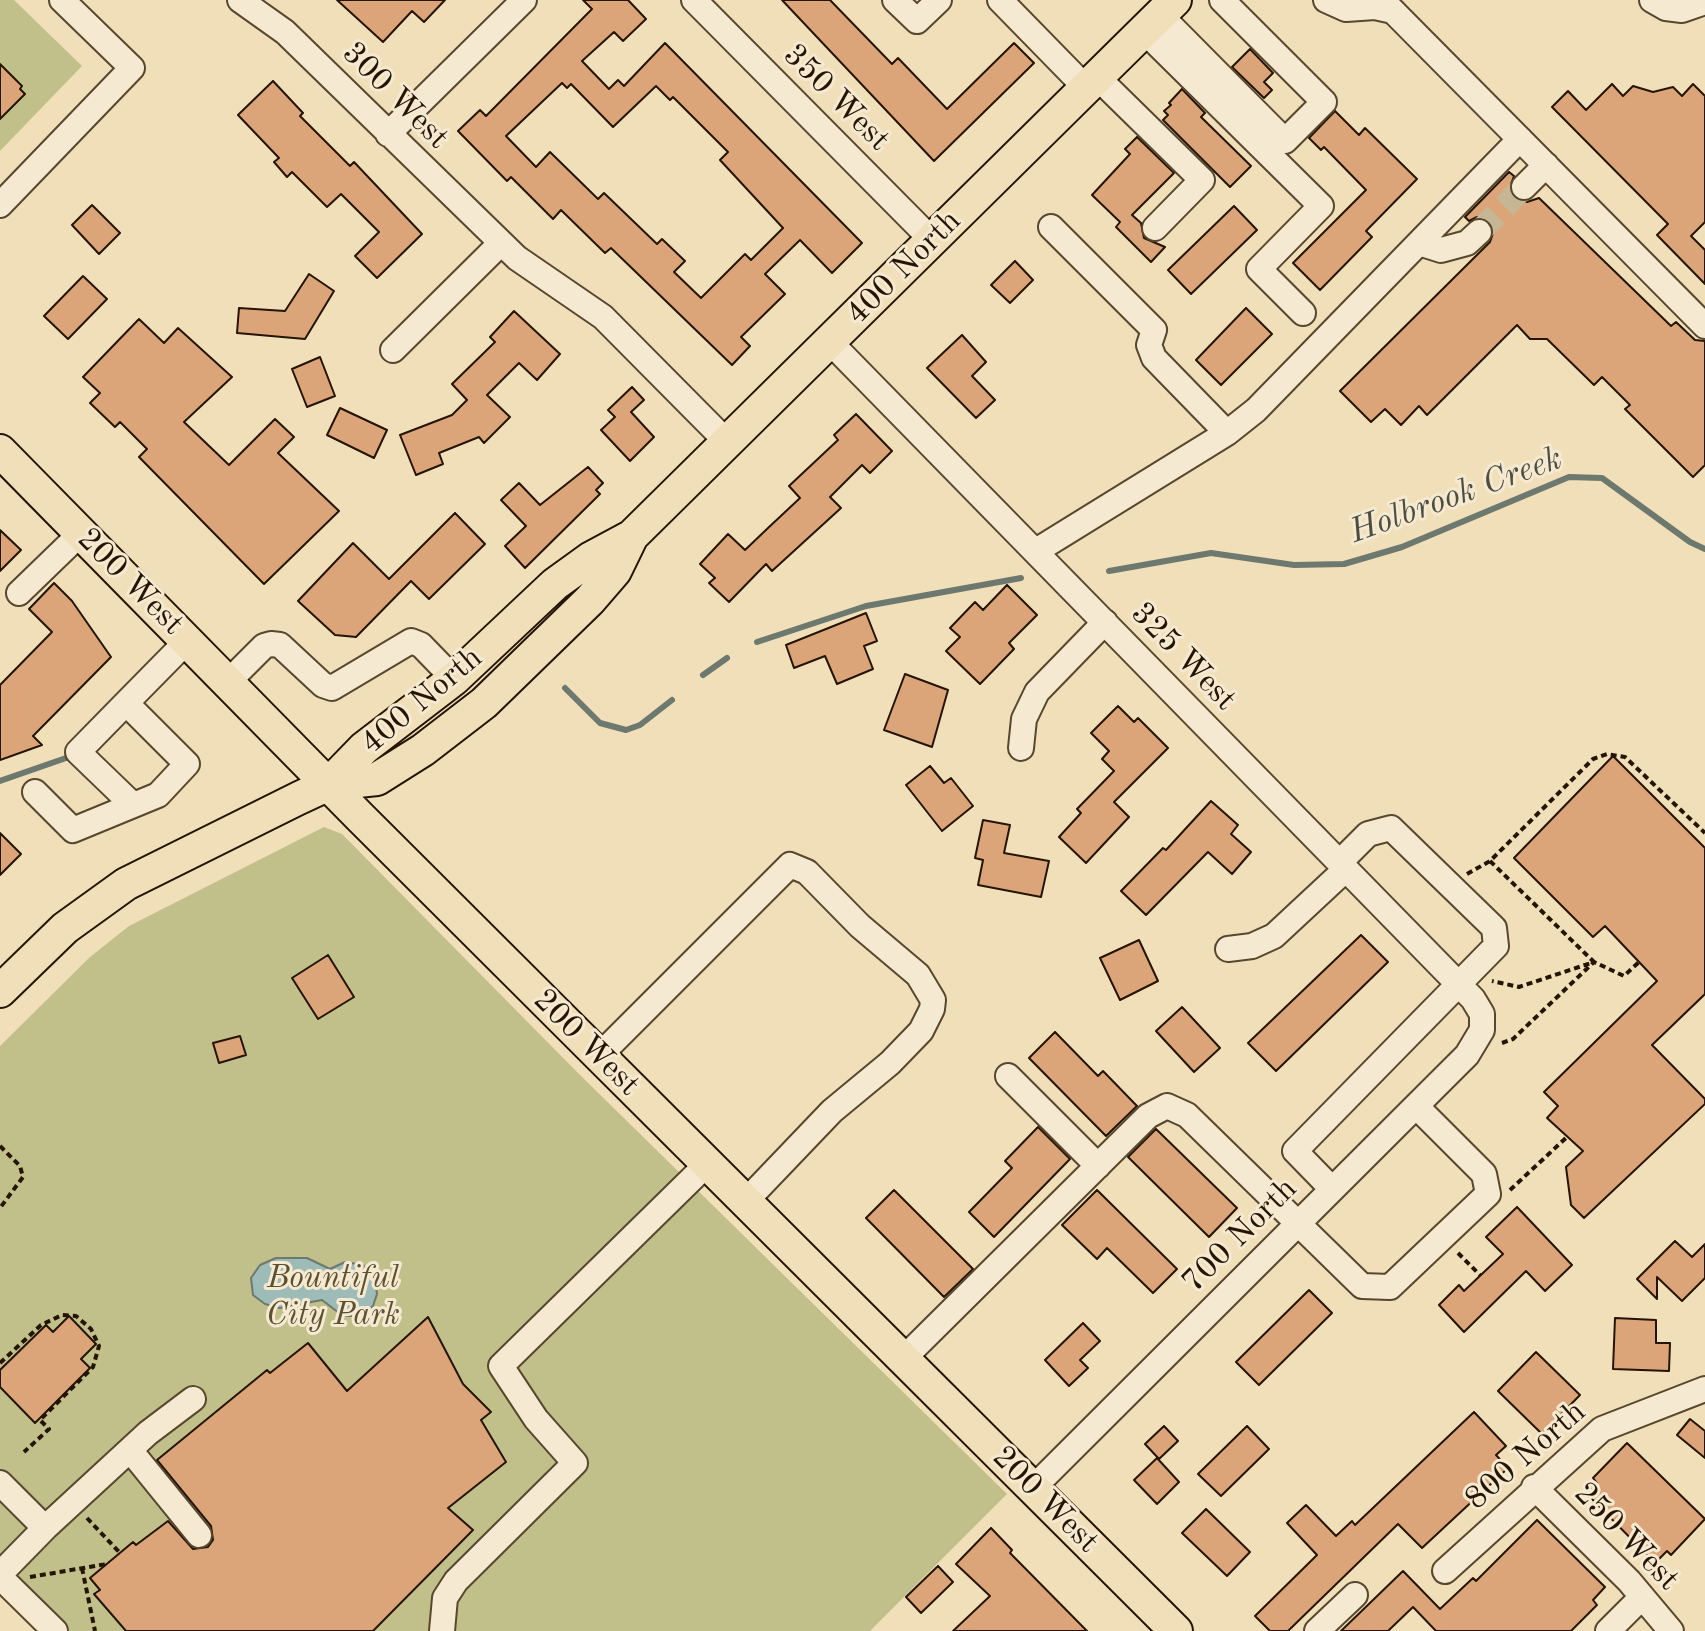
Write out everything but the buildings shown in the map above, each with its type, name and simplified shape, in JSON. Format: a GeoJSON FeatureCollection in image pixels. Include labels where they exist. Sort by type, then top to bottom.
{"type":"FeatureCollection","features":[{"type":"Feature","properties":{"kind":"main road","name":"400 North"},"geometry":{"type":"LineString","coordinates":[[329,784],[364,748],[454,679],[555,584],[632,536],[1160,15]]}},
{"type":"Feature","properties":{"kind":"main road","name":"200 West"},"geometry":{"type":"LineString","coordinates":[[0,451],[599,1056],[1176,1631]]}},
{"type":"Feature","properties":{"kind":"main road","name":"400 North"},"geometry":{"type":"LineString","coordinates":[[0,991],[65,928],[126,884],[329,784],[383,776],[454,727],[590,600],[615,571],[632,536]]}},
{"type":"Feature","properties":{"kind":"street"},"geometry":{"type":"LineString","coordinates":[[0,205],[132,68],[62,0]]}},
{"type":"Feature","properties":{"kind":"street","name":"300 West"},"geometry":{"type":"LineString","coordinates":[[240,0],[285,32],[500,244],[603,317],[727,442]]}},
{"type":"Feature","properties":{"kind":"street"},"geometry":{"type":"LineString","coordinates":[[388,134],[524,0]]}},
{"type":"Feature","properties":{"kind":"street","name":"350 West"},"geometry":{"type":"LineString","coordinates":[[694,0],[932,240]]}},
{"type":"Feature","properties":{"kind":"street"},"geometry":{"type":"LineString","coordinates":[[895,0],[917,21],[939,0]]}},
{"type":"Feature","properties":{"kind":"street"},"geometry":{"type":"LineString","coordinates":[[1000,0],[1202,180],[1155,228]]}},
{"type":"Feature","properties":{"kind":"street"},"geometry":{"type":"LineString","coordinates":[[1160,15],[1285,141],[1324,102],[1222,0]]}},
{"type":"Feature","properties":{"kind":"street"},"geometry":{"type":"LineString","coordinates":[[1326,0],[1346,9],[1388,5],[1705,326]]}},
{"type":"Feature","properties":{"kind":"street"},"geometry":{"type":"LineString","coordinates":[[1652,0],[1673,9],[1704,4]]}},
{"type":"Feature","properties":{"kind":"street"},"geometry":{"type":"LineString","coordinates":[[1160,15],[1321,206],[1259,269],[1303,313]]}},
{"type":"Feature","properties":{"kind":"street"},"geometry":{"type":"LineString","coordinates":[[1036,551],[1227,433],[1256,410],[1520,139]]}},
{"type":"Feature","properties":{"kind":"street"},"geometry":{"type":"LineString","coordinates":[[1524,187],[1546,165]]}},
{"type":"Feature","properties":{"kind":"street"},"geometry":{"type":"LineString","coordinates":[[1051,227],[1154,330],[1149,345],[1154,358],[1227,433]]}},
{"type":"Feature","properties":{"kind":"street"},"geometry":{"type":"LineString","coordinates":[[1419,243],[1441,250],[1467,243],[1479,232]]}},
{"type":"Feature","properties":{"kind":"street"},"geometry":{"type":"LineString","coordinates":[[393,350],[500,244]]}},
{"type":"Feature","properties":{"kind":"street","name":"325 West"},"geometry":{"type":"LineString","coordinates":[[829,341],[1460,985],[1478,1006],[1483,1022]]}},
{"type":"Feature","properties":{"kind":"street"},"geometry":{"type":"LineString","coordinates":[[19,593],[81,533]]}},
{"type":"Feature","properties":{"kind":"street"},"geometry":{"type":"LineString","coordinates":[[1021,748],[1024,719],[1037,692],[1105,622]]}},
{"type":"Feature","properties":{"kind":"street"},"geometry":{"type":"LineString","coordinates":[[133,805],[78,752],[188,640]]}},
{"type":"Feature","properties":{"kind":"street"},"geometry":{"type":"LineString","coordinates":[[229,681],[264,646],[271,644],[280,645],[323,685],[332,688],[341,686],[411,641],[421,645],[454,679]]}},
{"type":"Feature","properties":{"kind":"street"},"geometry":{"type":"LineString","coordinates":[[35,792],[73,830],[158,795],[187,764],[126,703]]}},
{"type":"Feature","properties":{"kind":"street"},"geometry":{"type":"LineString","coordinates":[[1228,949],[1252,946],[1274,936],[1343,866],[1368,834],[1391,828],[1494,928],[1496,946],[1295,1151],[1332,1189]]}},
{"type":"Feature","properties":{"kind":"street"},"geometry":{"type":"LineString","coordinates":[[599,1056],[790,865],[807,872],[860,926],[912,968],[933,1000],[921,1031],[890,1063],[832,1111],[745,1202]]}},
{"type":"Feature","properties":{"kind":"street","name":"700 North"},"geometry":{"type":"LineString","coordinates":[[1033,1488],[1474,1046],[1483,1022]]}},
{"type":"Feature","properties":{"kind":"street"},"geometry":{"type":"LineString","coordinates":[[1008,1076],[1098,1166]]}},
{"type":"Feature","properties":{"kind":"street"},"geometry":{"type":"LineString","coordinates":[[903,1359],[1148,1116],[1167,1106],[1187,1115],[1362,1286],[1390,1287],[1488,1194],[1484,1174],[1416,1106]]}},
{"type":"Feature","properties":{"kind":"street"},"geometry":{"type":"LineString","coordinates":[[442,1631],[441,1613],[456,1581],[575,1463],[536,1419],[501,1366],[707,1164]]}},
{"type":"Feature","properties":{"kind":"street","name":"800 North"},"geometry":{"type":"LineString","coordinates":[[1445,1571],[1534,1487],[1614,1422],[1705,1389]]}},
{"type":"Feature","properties":{"kind":"street"},"geometry":{"type":"LineString","coordinates":[[55,1631],[8,1576],[45,1528],[130,1450],[193,1399]]}},
{"type":"Feature","properties":{"kind":"street"},"geometry":{"type":"LineString","coordinates":[[130,1450],[199,1535]]}},
{"type":"Feature","properties":{"kind":"street"},"geometry":{"type":"LineString","coordinates":[[0,1483],[45,1528]]}},
{"type":"Feature","properties":{"kind":"street","name":"250 West"},"geometry":{"type":"LineString","coordinates":[[1534,1487],[1642,1597],[1671,1631]]}},
{"type":"Feature","properties":{"kind":"street"},"geometry":{"type":"LineString","coordinates":[[1317,1631],[1355,1595]]}},
{"type":"Feature","properties":{"kind":"street"},"geometry":{"type":"LineString","coordinates":[[1608,1631],[1642,1597]]}},
{"type":"Feature","properties":{"kind":"path"},"geometry":{"type":"LineString","coordinates":[[1465,876],[1490,861],[1593,759],[1607,754],[1625,757],[1705,833]]}},
{"type":"Feature","properties":{"kind":"path"},"geometry":{"type":"LineString","coordinates":[[1490,861],[1594,962],[1624,976],[1639,962]]}},
{"type":"Feature","properties":{"kind":"path"},"geometry":{"type":"LineString","coordinates":[[1490,980],[1519,987],[1594,962]]}},
{"type":"Feature","properties":{"kind":"path"},"geometry":{"type":"LineString","coordinates":[[1502,1043],[1513,1039],[1594,962]]}},
{"type":"Feature","properties":{"kind":"path"},"geometry":{"type":"LineString","coordinates":[[1508,1192],[1567,1137]]}},
{"type":"Feature","properties":{"kind":"path"},"geometry":{"type":"LineString","coordinates":[[0,1146],[20,1166],[23,1177],[0,1208]]}},
{"type":"Feature","properties":{"kind":"path"},"geometry":{"type":"LineString","coordinates":[[1456,1251],[1480,1275]]}},
{"type":"Feature","properties":{"kind":"path"},"geometry":{"type":"LineString","coordinates":[[0,1363],[41,1325],[62,1315],[76,1316],[91,1329],[99,1346],[93,1367],[40,1420],[49,1429],[24,1452]]}},
{"type":"Feature","properties":{"kind":"path"},"geometry":{"type":"LineString","coordinates":[[86,1516],[120,1553]]}},
{"type":"Feature","properties":{"kind":"path"},"geometry":{"type":"LineString","coordinates":[[8,1576],[107,1564]]}},
{"type":"Feature","properties":{"kind":"path"},"geometry":{"type":"LineString","coordinates":[[82,1568],[95,1631]]}},
{"type":"Feature","properties":{"kind":"green space"},"geometry":{"type":"Polygon","coordinates":[[[0,0],[14,0],[82,66],[0,151],[0,0]]]}},
{"type":"Feature","properties":{"kind":"green space","name":"Bountiful City Park"},"geometry":{"type":"Polygon","coordinates":[[[324,827],[342,834],[580,1075],[1007,1494],[870,1631],[39,1631],[0,1593],[0,1046],[90,957],[129,926],[324,827]]]}},
{"type":"Feature","properties":{"kind":"water"},"geometry":{"type":"Polygon","coordinates":[[[276,1258],[307,1258],[330,1269],[345,1262],[363,1265],[375,1279],[377,1294],[373,1306],[359,1316],[343,1316],[322,1300],[280,1308],[265,1304],[253,1295],[251,1278],[260,1265],[276,1258]]]}},
{"type":"Feature","properties":{"kind":"waterway","name":"Holbrook Creek"},"geometry":{"type":"LineString","coordinates":[[1109,571],[1211,553],[1294,565],[1344,564],[1402,547],[1569,477],[1602,478],[1690,542],[1705,549]]}},
{"type":"Feature","properties":{"kind":"waterway","name":"Holbrook Creek"},"geometry":{"type":"LineString","coordinates":[[757,642],[866,606],[1021,578]]}},
{"type":"Feature","properties":{"kind":"waterway"},"geometry":{"type":"LineString","coordinates":[[703,675],[727,658]]}},
{"type":"Feature","properties":{"kind":"waterway"},"geometry":{"type":"LineString","coordinates":[[565,688],[600,723],[626,730],[640,725],[672,700]]}},
{"type":"Feature","properties":{"kind":"waterway","name":"Holbrook Creek"},"geometry":{"type":"LineString","coordinates":[[0,781],[66,758]]}},
{"type":"Feature","properties":{"kind":"tunnel"},"geometry":{"type":"LineString","coordinates":[[1479,232],[1524,187]]}}]}
